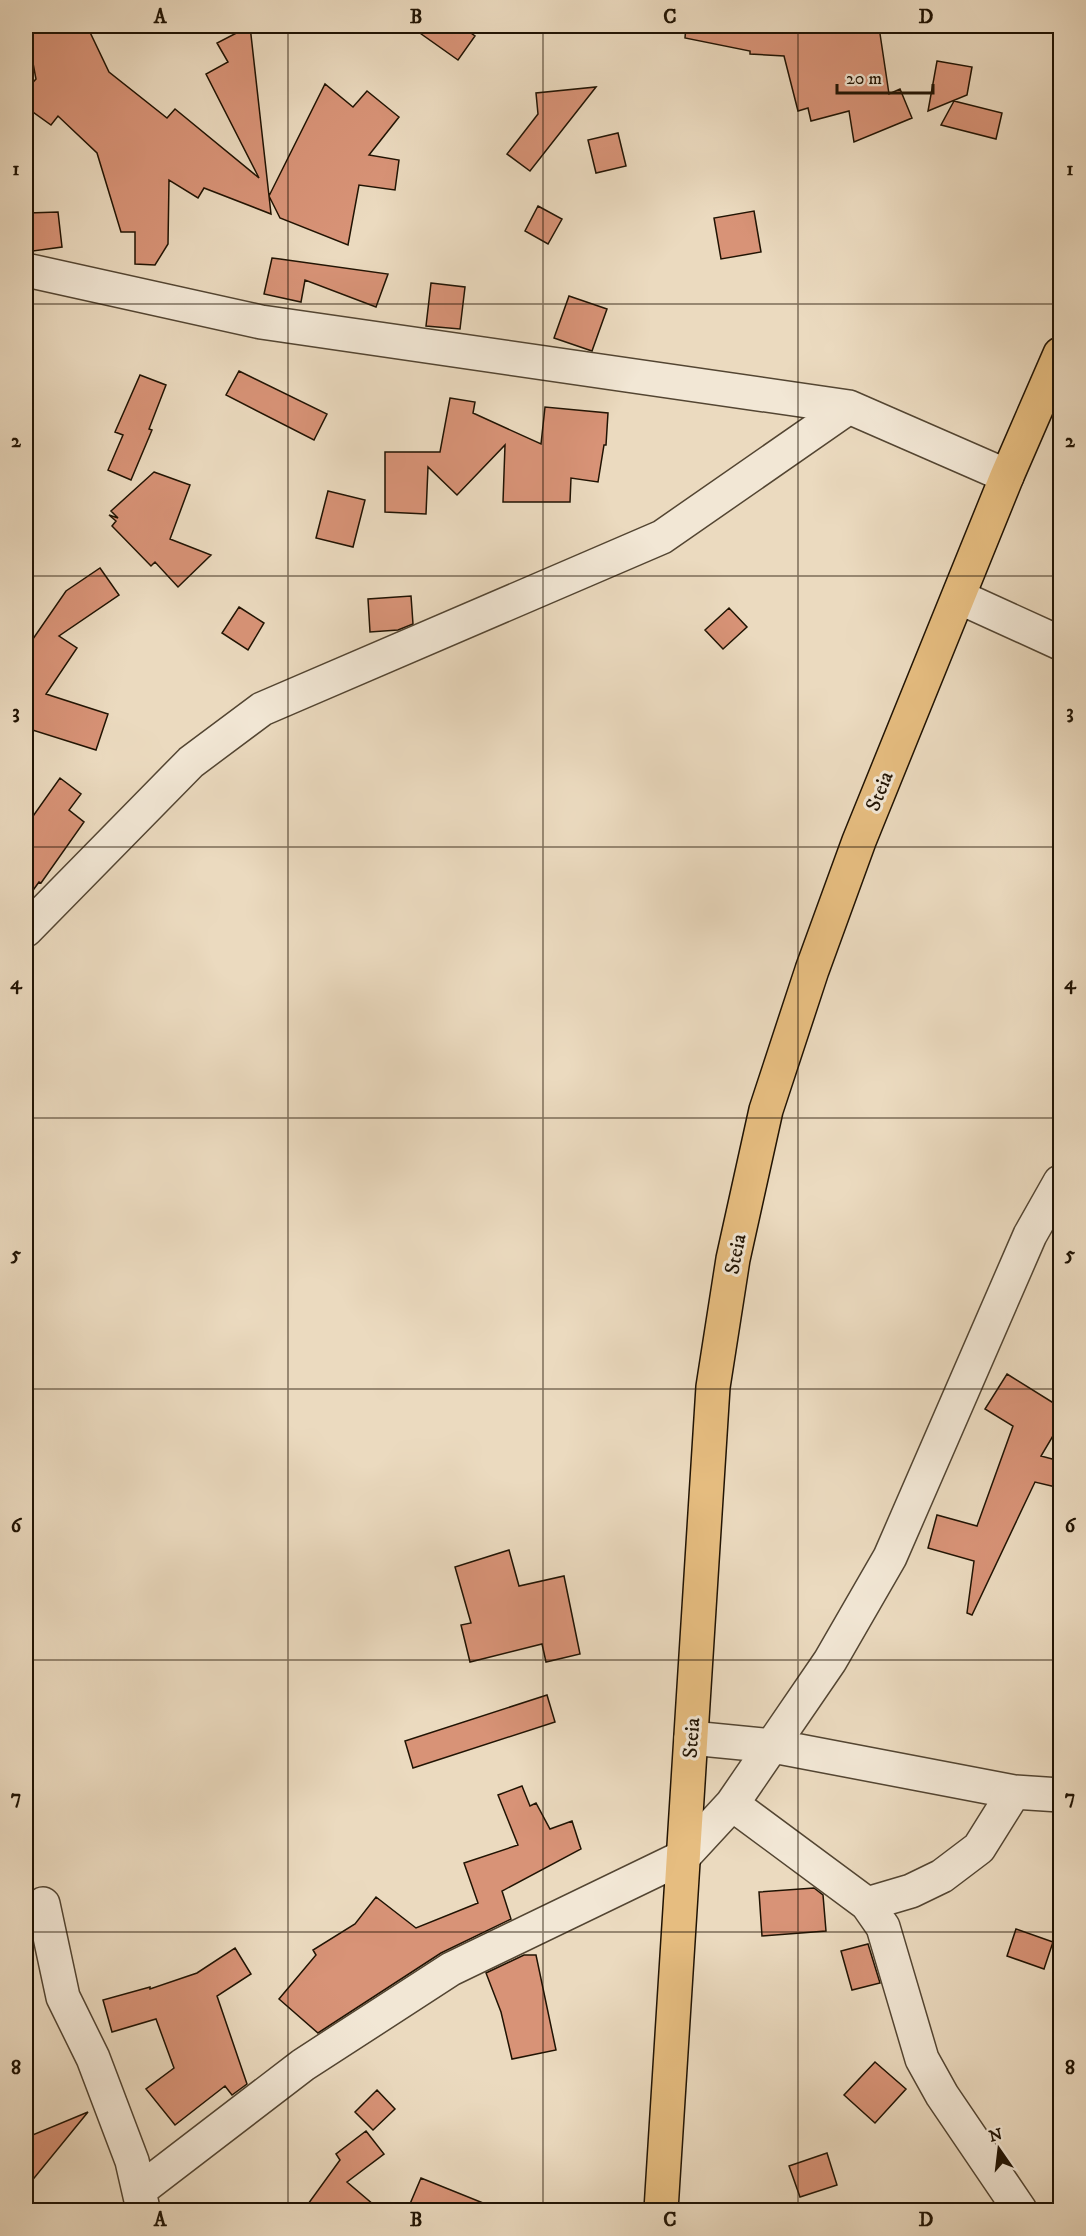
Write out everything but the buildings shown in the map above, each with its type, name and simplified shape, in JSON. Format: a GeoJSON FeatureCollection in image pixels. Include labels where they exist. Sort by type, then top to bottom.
{"type":"FeatureCollection","features":[{"type":"Feature","properties":{"kind":"main road","name":"Steia"},"geometry":{"type":"LineString","coordinates":[[661,2208],[713,1387],[733,1259],[766,1110],[812,970],[859,841],[1007,476],[1060,354]]}},
{"type":"Feature","properties":{"kind":"street"},"geometry":{"type":"LineString","coordinates":[[26,270],[261,322],[849,407],[1007,476]]}},
{"type":"Feature","properties":{"kind":"street"},"geometry":{"type":"LineString","coordinates":[[26,930],[191,762],[262,709],[662,537],[849,407]]}},
{"type":"Feature","properties":{"kind":"street"},"geometry":{"type":"LineString","coordinates":[[959,597],[1060,643]]}},
{"type":"Feature","properties":{"kind":"street"},"geometry":{"type":"LineString","coordinates":[[43,1904],[63,1997],[93,2058],[132,2161],[142,2200],[303,2065],[452,1970],[683,1857],[732,1804],[773,1746],[830,1661],[890,1557],[1030,1235],[1060,1182]]}},
{"type":"Feature","properties":{"kind":"street"},"geometry":{"type":"LineString","coordinates":[[691,1738],[773,1746],[1014,1792],[1060,1795]]}},
{"type":"Feature","properties":{"kind":"street"},"geometry":{"type":"LineString","coordinates":[[867,1904],[911,1891],[932,1881],[979,1848],[1014,1792]]}},
{"type":"Feature","properties":{"kind":"street"},"geometry":{"type":"LineString","coordinates":[[732,1804],[867,1904],[883,1927],[922,2059],[942,2095],[1020,2211]]}}]}
